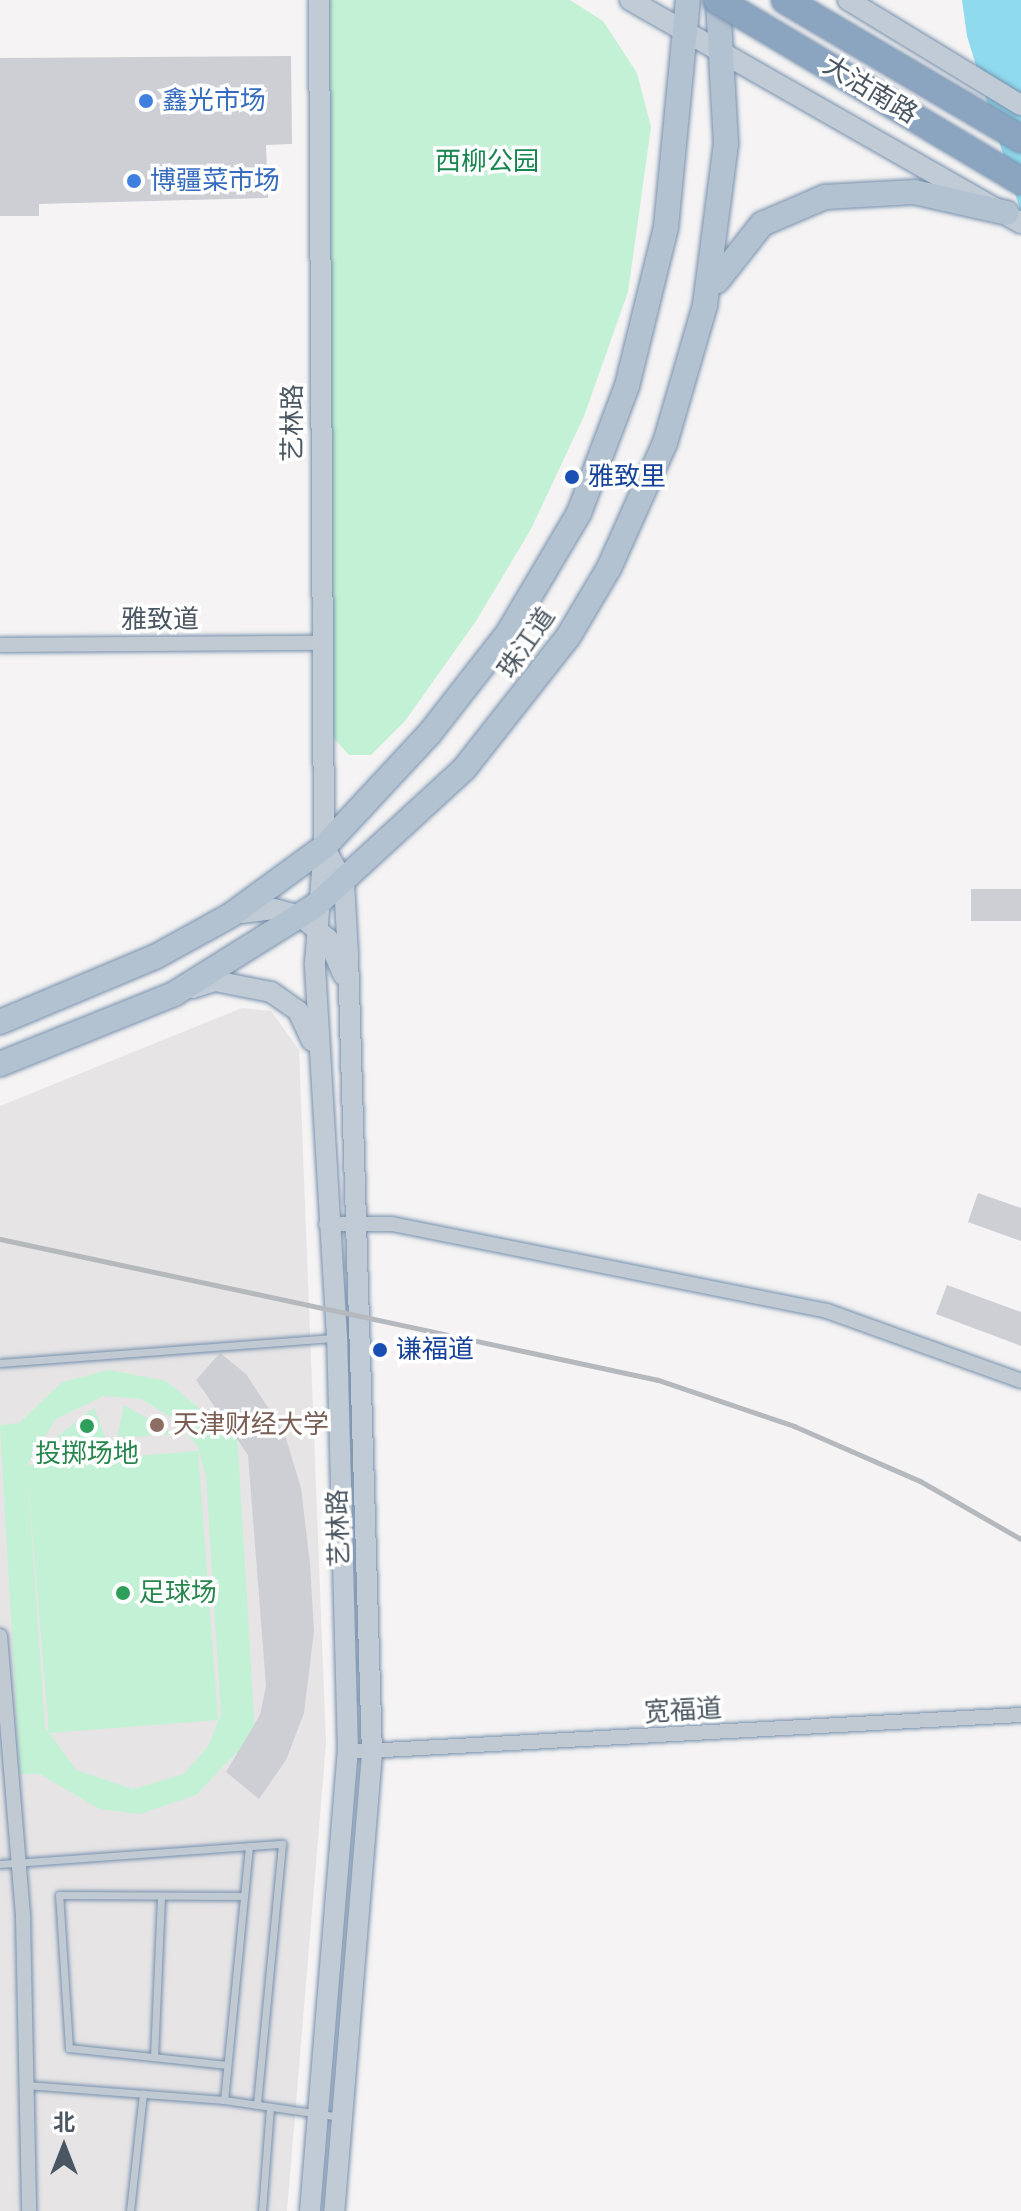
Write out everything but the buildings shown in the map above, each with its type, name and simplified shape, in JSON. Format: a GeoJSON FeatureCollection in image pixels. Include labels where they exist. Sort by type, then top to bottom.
{"type":"FeatureCollection","features":[{"type":"Feature","properties":{"kind":"highway","name":"大沽南路"},"geometry":{"type":"LineString","coordinates":[[718,0],[1021,181]]}},
{"type":"Feature","properties":{"kind":"highway","name":"大沽南路"},"geometry":{"type":"LineString","coordinates":[[785,0],[1021,139]]}},
{"type":"Feature","properties":{"kind":"main road","name":"珠江道"},"geometry":{"type":"LineString","coordinates":[[0,1022],[116,976],[231,915],[324,847],[471,685],[579,513],[627,386],[657,266],[689,37],[688,0]]}},
{"type":"Feature","properties":{"kind":"main road","name":"珠江道"},"geometry":{"type":"LineString","coordinates":[[0,1064],[174,994],[310,916],[464,769],[568,637],[609,568],[659,456],[705,305],[726,144],[724,58],[718,0]]}},
{"type":"Feature","properties":{"kind":"main road"},"geometry":{"type":"LineString","coordinates":[[705,305],[747,237],[799,204],[914,192],[1014,218]]}},
{"type":"Feature","properties":{"kind":"street","name":"艺林路"},"geometry":{"type":"LineString","coordinates":[[310,2211],[348,1752],[337,1337],[326,1224],[310,916],[324,847],[319,643],[319,0]]}},
{"type":"Feature","properties":{"kind":"street"},"geometry":{"type":"LineString","coordinates":[[630,0],[724,58],[1014,218]]}},
{"type":"Feature","properties":{"kind":"street"},"geometry":{"type":"LineString","coordinates":[[848,0],[1021,105]]}},
{"type":"Feature","properties":{"kind":"street","name":"雅致道"},"geometry":{"type":"LineString","coordinates":[[0,645],[319,643]]}},
{"type":"Feature","properties":{"kind":"street","name":"艺林路"},"geometry":{"type":"LineString","coordinates":[[324,847],[344,883],[351,1015],[353,1223],[372,1753],[334,2211]]}},
{"type":"Feature","properties":{"kind":"street"},"geometry":{"type":"LineString","coordinates":[[231,915],[274,909],[310,916],[336,956],[351,1015]]}},
{"type":"Feature","properties":{"kind":"street"},"geometry":{"type":"LineString","coordinates":[[174,994],[215,981],[271,992],[298,1011],[318,1070]]}},
{"type":"Feature","properties":{"kind":"street"},"geometry":{"type":"LineString","coordinates":[[326,1224],[392,1224],[827,1311],[1021,1381]]}},
{"type":"Feature","properties":{"kind":"street"},"geometry":{"type":"LineString","coordinates":[[0,1636],[19,1862],[29,2211]]}},
{"type":"Feature","properties":{"kind":"street","name":"宽福道"},"geometry":{"type":"LineString","coordinates":[[348,1752],[1021,1715]]}},
{"type":"Feature","properties":{"kind":"lane"},"geometry":{"type":"LineString","coordinates":[[0,1363],[337,1337]]}},
{"type":"Feature","properties":{"kind":"lane"},"geometry":{"type":"LineString","coordinates":[[0,1864],[282,1844],[257,2105]]}},
{"type":"Feature","properties":{"kind":"lane"},"geometry":{"type":"LineString","coordinates":[[224,2100],[249,1846]]}},
{"type":"Feature","properties":{"kind":"lane"},"geometry":{"type":"LineString","coordinates":[[227,2065],[69,2048],[59,1895],[244,1896]]}},
{"type":"Feature","properties":{"kind":"lane"},"geometry":{"type":"LineString","coordinates":[[154,2057],[161,1896]]}},
{"type":"Feature","properties":{"kind":"lane"},"geometry":{"type":"LineString","coordinates":[[26,2084],[224,2100],[318,2116],[343,2117]]}},
{"type":"Feature","properties":{"kind":"lane"},"geometry":{"type":"LineString","coordinates":[[130,2211],[143,2094]]}},
{"type":"Feature","properties":{"kind":"lane"},"geometry":{"type":"LineString","coordinates":[[262,2211],[270,2107]]}},
{"type":"Feature","properties":{"kind":"shaded area","name":"天津财经大学"},"geometry":{"type":"Polygon","coordinates":[[[242,1008],[271,1011],[299,1050],[326,1744],[287,2211],[0,2211],[0,1106],[242,1008]]]}},
{"type":"Feature","properties":{"kind":"green space","name":"西柳公园"},"geometry":{"type":"Polygon","coordinates":[[[325,0],[570,0],[603,21],[637,73],[651,127],[628,292],[584,416],[531,529],[476,621],[405,721],[371,755],[349,755],[331,735],[325,0]]]}},
{"type":"Feature","properties":{"kind":"green space"},"geometry":{"type":"Polygon","coordinates":[[[109,1370],[166,1381],[209,1416],[236,1415],[256,1750],[236,1753],[196,1795],[140,1814],[99,1809],[40,1774],[20,1774],[0,1425],[19,1423],[62,1382],[109,1370]],[[104,1396],[56,1419],[27,1465],[198,1451],[218,1720],[49,1733],[76,1770],[133,1789],[184,1774],[209,1745],[221,1714],[206,1476],[198,1447],[179,1422],[141,1399],[104,1396]],[[27,1468],[45,1727],[49,1732],[27,1468]]]}},
{"type":"Feature","properties":{"kind":"green space","name":"投掷场地"},"geometry":{"type":"Polygon","coordinates":[[[124,1405],[175,1434],[117,1438],[124,1405]]]}},
{"type":"Feature","properties":{"kind":"green space","name":"投掷场地"},"geometry":{"type":"Polygon","coordinates":[[[94,1408],[106,1439],[48,1444],[94,1408]]]}},
{"type":"Feature","properties":{"kind":"water"},"geometry":{"type":"Polygon","coordinates":[[[962,0],[1021,0],[1021,213],[967,36],[962,0]]]}},
{"type":"Feature","properties":{"kind":"railway"},"geometry":{"type":"LineString","coordinates":[[0,1239],[658,1380],[794,1426],[920,1481],[1021,1539]]}},
{"type":"Feature","properties":{"kind":"place","name":"鑫光市场"},"geometry":{"type":"Point","coordinates":[146,101]}},
{"type":"Feature","properties":{"kind":"place","name":"博疆菜市场"},"geometry":{"type":"Point","coordinates":[134,181]}},
{"type":"Feature","properties":{"kind":"place","name":"雅致里"},"geometry":{"type":"Point","coordinates":[572,477]}},
{"type":"Feature","properties":{"kind":"place","name":"谦福道"},"geometry":{"type":"Point","coordinates":[380,1350]}},
{"type":"Feature","properties":{"kind":"place","name":"天津财经大学"},"geometry":{"type":"Point","coordinates":[157,1425]}},
{"type":"Feature","properties":{"kind":"place","name":"投掷场地"},"geometry":{"type":"Point","coordinates":[87,1426]}},
{"type":"Feature","properties":{"kind":"place","name":"足球场"},"geometry":{"type":"Point","coordinates":[123,1593]}}]}
